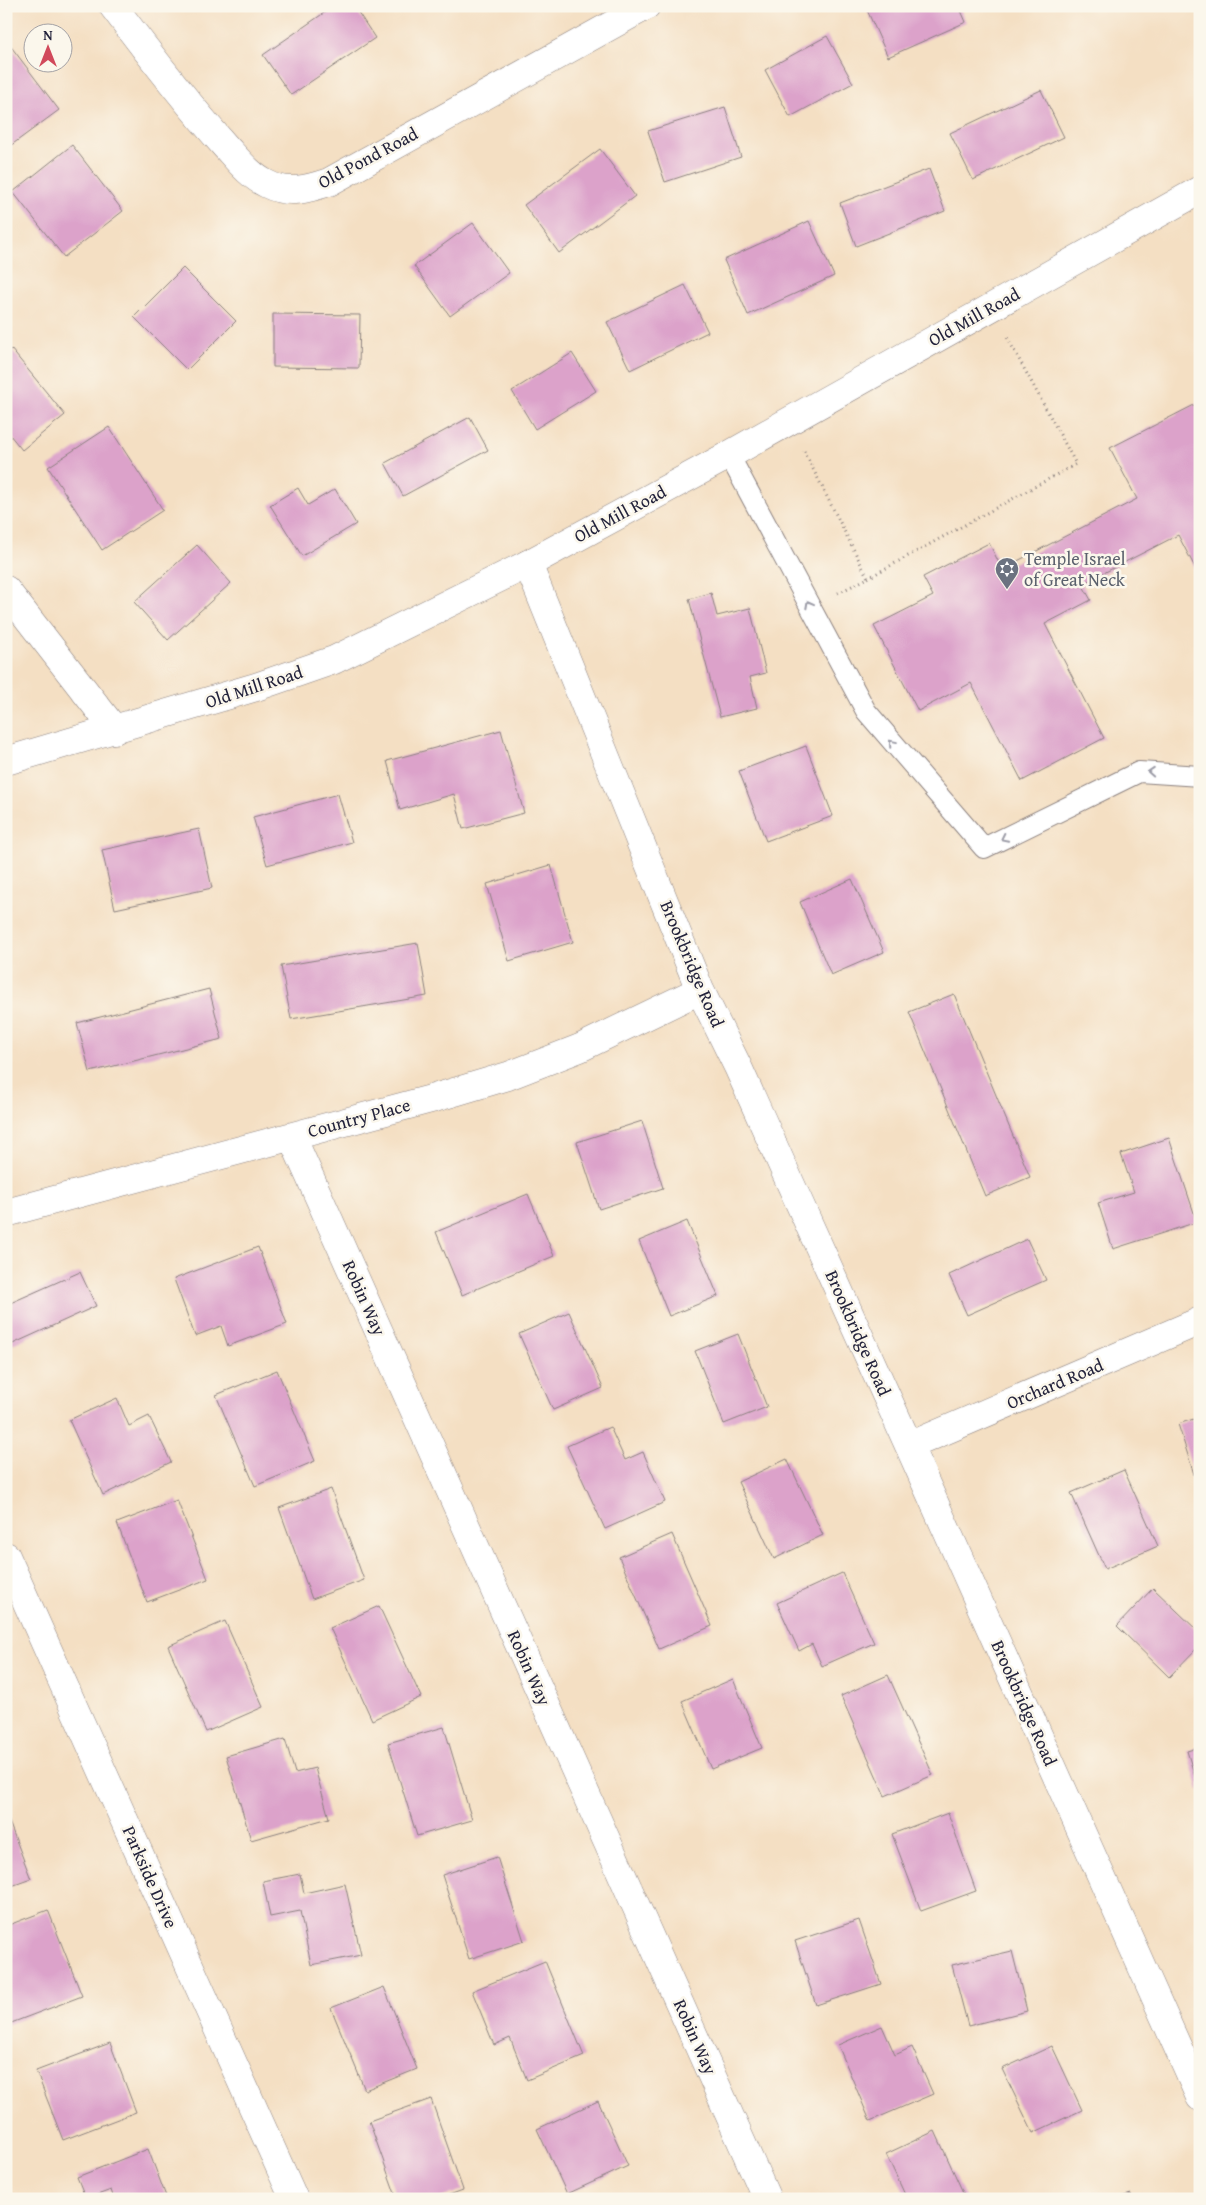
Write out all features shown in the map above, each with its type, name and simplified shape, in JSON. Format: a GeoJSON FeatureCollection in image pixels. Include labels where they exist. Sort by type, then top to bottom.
{"type":"FeatureCollection","features":[{"type":"Feature","properties":{"kind":"street","name":"Old Pond Road"},"geometry":{"type":"LineString","coordinates":[[113,6],[191,109],[248,171],[266,184],[293,191],[308,189],[329,182],[646,6]]}},
{"type":"Feature","properties":{"kind":"street","name":"Old Mill Road"},"geometry":{"type":"LineString","coordinates":[[6,761],[256,687],[334,660],[528,564],[729,455],[1200,190]]}},
{"type":"Feature","properties":{"kind":"street","name":"Brookbridge Road"},"geometry":{"type":"LineString","coordinates":[[528,564],[700,990],[742,1076],[910,1446],[1200,2097]]}},
{"type":"Feature","properties":{"kind":"street"},"geometry":{"type":"LineString","coordinates":[[6,590],[115,730]]}},
{"type":"Feature","properties":{"kind":"street","name":"Country Place"},"geometry":{"type":"LineString","coordinates":[[6,1213],[292,1137],[508,1076],[580,1048],[700,990]]}},
{"type":"Feature","properties":{"kind":"street","name":"Robin Way"},"geometry":{"type":"LineString","coordinates":[[292,1137],[767,2199]]}},
{"type":"Feature","properties":{"kind":"street","name":"Orchard Road"},"geometry":{"type":"LineString","coordinates":[[910,1446],[1200,1321]]}},
{"type":"Feature","properties":{"kind":"street","name":"Parkside Drive"},"geometry":{"type":"LineString","coordinates":[[6,1556],[294,2199]]}},
{"type":"Feature","properties":{"kind":"lane"},"geometry":{"type":"LineString","coordinates":[[729,455],[866,711],[984,848],[1139,772],[1200,776]]}},
{"type":"Feature","properties":{"kind":"path"},"geometry":{"type":"LineString","coordinates":[[834,594],[868,578],[1076,464],[991,308]]}},
{"type":"Feature","properties":{"kind":"path"},"geometry":{"type":"LineString","coordinates":[[802,447],[868,578]]}},
{"type":"Feature","properties":{"kind":"building"},"geometry":{"type":"Polygon","coordinates":[[[334,6],[354,6],[375,38],[291,95],[263,55],[334,6]]]}},
{"type":"Feature","properties":{"kind":"building"},"geometry":{"type":"Polygon","coordinates":[[[875,6],[959,6],[966,22],[888,57],[867,10],[875,6]]]}},
{"type":"Feature","properties":{"kind":"building"},"geometry":{"type":"Polygon","coordinates":[[[827,36],[853,83],[790,117],[765,70],[827,36]]]}},
{"type":"Feature","properties":{"kind":"building"},"geometry":{"type":"Polygon","coordinates":[[[6,40],[22,61],[22,72],[30,72],[59,110],[6,149],[6,40]]]}},
{"type":"Feature","properties":{"kind":"building"},"geometry":{"type":"Polygon","coordinates":[[[1041,90],[1064,137],[973,180],[950,133],[1041,90]]]}},
{"type":"Feature","properties":{"kind":"building"},"geometry":{"type":"Polygon","coordinates":[[[725,107],[741,157],[665,182],[648,131],[725,107]]]}},
{"type":"Feature","properties":{"kind":"building"},"geometry":{"type":"Polygon","coordinates":[[[72,145],[123,211],[64,257],[13,192],[72,145]]]}},
{"type":"Feature","properties":{"kind":"building"},"geometry":{"type":"Polygon","coordinates":[[[600,149],[635,196],[559,253],[524,205],[600,149]]]}},
{"type":"Feature","properties":{"kind":"building"},"geometry":{"type":"Polygon","coordinates":[[[929,169],[945,211],[856,246],[840,203],[929,169]]]}},
{"type":"Feature","properties":{"kind":"building"},"geometry":{"type":"Polygon","coordinates":[[[809,221],[834,276],[748,315],[724,260],[809,221]]]}},
{"type":"Feature","properties":{"kind":"building"},"geometry":{"type":"Polygon","coordinates":[[[473,223],[509,273],[450,316],[414,266],[473,223]]]}},
{"type":"Feature","properties":{"kind":"building"},"geometry":{"type":"Polygon","coordinates":[[[183,268],[236,321],[187,370],[134,317],[183,268]]]}},
{"type":"Feature","properties":{"kind":"building"},"geometry":{"type":"Polygon","coordinates":[[[685,285],[708,332],[630,370],[607,322],[685,285]]]}},
{"type":"Feature","properties":{"kind":"building"},"geometry":{"type":"Polygon","coordinates":[[[273,314],[360,315],[359,368],[273,367],[273,314]]]}},
{"type":"Feature","properties":{"kind":"building"},"geometry":{"type":"Polygon","coordinates":[[[11,349],[65,415],[22,450],[6,430],[6,353],[11,349]]]}},
{"type":"Feature","properties":{"kind":"building"},"geometry":{"type":"Polygon","coordinates":[[[572,353],[596,391],[535,429],[512,391],[572,353]]]}},
{"type":"Feature","properties":{"kind":"building","name":"Temple Israel of Great Neck"},"geometry":{"type":"Polygon","coordinates":[[[1200,402],[1200,577],[1178,535],[1082,584],[1091,600],[1045,624],[1104,738],[1022,781],[971,683],[918,711],[874,626],[933,596],[923,577],[989,543],[1002,569],[1137,499],[1110,448],[1200,402]]]}},
{"type":"Feature","properties":{"kind":"building"},"geometry":{"type":"Polygon","coordinates":[[[470,417],[488,450],[403,496],[385,463],[470,417]]]}},
{"type":"Feature","properties":{"kind":"building"},"geometry":{"type":"Polygon","coordinates":[[[109,427],[163,510],[102,550],[48,467],[109,427]]]}},
{"type":"Feature","properties":{"kind":"building"},"geometry":{"type":"Polygon","coordinates":[[[298,488],[308,505],[335,489],[356,524],[302,556],[270,505],[298,488]]]}},
{"type":"Feature","properties":{"kind":"building"},"geometry":{"type":"Polygon","coordinates":[[[197,545],[231,583],[168,640],[134,602],[197,545]]]}},
{"type":"Feature","properties":{"kind":"building"},"geometry":{"type":"Polygon","coordinates":[[[711,593],[717,616],[750,608],[766,673],[750,677],[757,708],[720,717],[689,599],[711,593]]]}},
{"type":"Feature","properties":{"kind":"building"},"geometry":{"type":"Polygon","coordinates":[[[501,730],[524,813],[463,829],[454,794],[400,810],[387,761],[501,730]]]}},
{"type":"Feature","properties":{"kind":"building"},"geometry":{"type":"Polygon","coordinates":[[[806,746],[833,816],[766,841],[739,771],[806,746]]]}},
{"type":"Feature","properties":{"kind":"building"},"geometry":{"type":"Polygon","coordinates":[[[338,794],[352,842],[267,865],[253,817],[338,794]]]}},
{"type":"Feature","properties":{"kind":"building"},"geometry":{"type":"Polygon","coordinates":[[[199,829],[212,888],[115,909],[102,850],[199,829]]]}},
{"type":"Feature","properties":{"kind":"building"},"geometry":{"type":"Polygon","coordinates":[[[551,865],[573,942],[509,961],[487,884],[551,865]]]}},
{"type":"Feature","properties":{"kind":"building"},"geometry":{"type":"Polygon","coordinates":[[[852,879],[884,952],[831,975],[800,902],[852,879]]]}},
{"type":"Feature","properties":{"kind":"building"},"geometry":{"type":"Polygon","coordinates":[[[418,943],[427,996],[291,1019],[281,966],[418,943]]]}},
{"type":"Feature","properties":{"kind":"building"},"geometry":{"type":"Polygon","coordinates":[[[209,989],[222,1039],[90,1072],[77,1023],[209,989]]]}},
{"type":"Feature","properties":{"kind":"building"},"geometry":{"type":"Polygon","coordinates":[[[954,994],[1030,1177],[985,1196],[909,1012],[954,994]]]}},
{"type":"Feature","properties":{"kind":"building"},"geometry":{"type":"Polygon","coordinates":[[[642,1121],[663,1188],[599,1209],[577,1142],[642,1121]]]}},
{"type":"Feature","properties":{"kind":"building"},"geometry":{"type":"Polygon","coordinates":[[[1169,1138],[1197,1222],[1113,1249],[1098,1203],[1134,1192],[1121,1154],[1169,1138]]]}},
{"type":"Feature","properties":{"kind":"building"},"geometry":{"type":"Polygon","coordinates":[[[528,1194],[554,1256],[462,1295],[436,1232],[528,1194]]]}},
{"type":"Feature","properties":{"kind":"building"},"geometry":{"type":"Polygon","coordinates":[[[687,1221],[718,1296],[669,1316],[639,1241],[687,1221]]]}},
{"type":"Feature","properties":{"kind":"building"},"geometry":{"type":"Polygon","coordinates":[[[1027,1239],[1046,1280],[967,1315],[949,1275],[1027,1239]]]}},
{"type":"Feature","properties":{"kind":"building"},"geometry":{"type":"Polygon","coordinates":[[[258,1247],[287,1324],[228,1346],[221,1326],[195,1336],[174,1279],[258,1247]]]}},
{"type":"Feature","properties":{"kind":"building"},"geometry":{"type":"Polygon","coordinates":[[[80,1272],[96,1306],[6,1347],[6,1305],[80,1272]]]}},
{"type":"Feature","properties":{"kind":"building"},"geometry":{"type":"Polygon","coordinates":[[[569,1312],[603,1388],[553,1410],[519,1334],[569,1312]]]}},
{"type":"Feature","properties":{"kind":"building"},"geometry":{"type":"Polygon","coordinates":[[[738,1334],[767,1407],[724,1424],[695,1351],[738,1334]]]}},
{"type":"Feature","properties":{"kind":"building"},"geometry":{"type":"Polygon","coordinates":[[[277,1370],[315,1461],[255,1486],[216,1395],[277,1370]]]}},
{"type":"Feature","properties":{"kind":"building"},"geometry":{"type":"Polygon","coordinates":[[[117,1398],[129,1426],[149,1416],[171,1462],[103,1495],[69,1420],[117,1398]]]}},
{"type":"Feature","properties":{"kind":"building"},"geometry":{"type":"Polygon","coordinates":[[[1200,1417],[1200,1490],[1199,1490],[1178,1424],[1200,1417]]]}},
{"type":"Feature","properties":{"kind":"building"},"geometry":{"type":"Polygon","coordinates":[[[610,1427],[625,1460],[643,1452],[665,1502],[605,1529],[567,1446],[610,1427]]]}},
{"type":"Feature","properties":{"kind":"building"},"geometry":{"type":"Polygon","coordinates":[[[787,1459],[823,1535],[774,1559],[738,1482],[787,1459]]]}},
{"type":"Feature","properties":{"kind":"building"},"geometry":{"type":"Polygon","coordinates":[[[1124,1470],[1158,1546],[1105,1569],[1071,1493],[1124,1470]]]}},
{"type":"Feature","properties":{"kind":"building"},"geometry":{"type":"Polygon","coordinates":[[[331,1489],[364,1580],[312,1599],[279,1508],[331,1489]]]}},
{"type":"Feature","properties":{"kind":"building"},"geometry":{"type":"Polygon","coordinates":[[[177,1500],[208,1579],[147,1602],[117,1523],[177,1500]]]}},
{"type":"Feature","properties":{"kind":"building"},"geometry":{"type":"Polygon","coordinates":[[[672,1534],[712,1626],[659,1649],[619,1557],[672,1534]]]}},
{"type":"Feature","properties":{"kind":"building"},"geometry":{"type":"Polygon","coordinates":[[[842,1573],[874,1643],[822,1666],[812,1644],[799,1651],[777,1603],[842,1573]]]}},
{"type":"Feature","properties":{"kind":"building"},"geometry":{"type":"Polygon","coordinates":[[[1153,1588],[1200,1633],[1200,1645],[1169,1677],[1117,1626],[1153,1588]]]}},
{"type":"Feature","properties":{"kind":"building"},"geometry":{"type":"Polygon","coordinates":[[[379,1606],[421,1697],[372,1720],[330,1628],[379,1606]]]}},
{"type":"Feature","properties":{"kind":"building"},"geometry":{"type":"Polygon","coordinates":[[[225,1621],[263,1707],[206,1732],[168,1646],[225,1621]]]}},
{"type":"Feature","properties":{"kind":"building"},"geometry":{"type":"Polygon","coordinates":[[[888,1675],[933,1775],[885,1796],[841,1696],[888,1675]]]}},
{"type":"Feature","properties":{"kind":"building"},"geometry":{"type":"Polygon","coordinates":[[[733,1679],[762,1748],[711,1769],[682,1701],[733,1679]]]}},
{"type":"Feature","properties":{"kind":"building"},"geometry":{"type":"Polygon","coordinates":[[[444,1727],[472,1820],[417,1836],[388,1743],[444,1727]]]}},
{"type":"Feature","properties":{"kind":"building"},"geometry":{"type":"Polygon","coordinates":[[[285,1739],[295,1773],[315,1768],[329,1818],[251,1840],[226,1756],[285,1739]]]}},
{"type":"Feature","properties":{"kind":"building"},"geometry":{"type":"Polygon","coordinates":[[[1200,1747],[1200,1790],[1199,1790],[1187,1751],[1200,1747]]]}},
{"type":"Feature","properties":{"kind":"building"},"geometry":{"type":"Polygon","coordinates":[[[948,1813],[976,1891],[921,1911],[892,1834],[948,1813]]]}},
{"type":"Feature","properties":{"kind":"building"},"geometry":{"type":"Polygon","coordinates":[[[6,1814],[31,1879],[6,1888],[6,1814]]]}},
{"type":"Feature","properties":{"kind":"building"},"geometry":{"type":"Polygon","coordinates":[[[497,1857],[524,1941],[469,1959],[442,1875],[497,1857]]]}},
{"type":"Feature","properties":{"kind":"building"},"geometry":{"type":"Polygon","coordinates":[[[300,1874],[304,1893],[345,1884],[361,1955],[311,1965],[300,1911],[270,1917],[263,1881],[300,1874]]]}},
{"type":"Feature","properties":{"kind":"building"},"geometry":{"type":"Polygon","coordinates":[[[48,1910],[82,1996],[6,2025],[6,1926],[48,1910]]]}},
{"type":"Feature","properties":{"kind":"building"},"geometry":{"type":"Polygon","coordinates":[[[859,1920],[881,1984],[816,2005],[795,1941],[859,1920]]]}},
{"type":"Feature","properties":{"kind":"building"},"geometry":{"type":"Polygon","coordinates":[[[1012,1951],[1027,2011],[968,2026],[952,1965],[1012,1951]]]}},
{"type":"Feature","properties":{"kind":"building"},"geometry":{"type":"Polygon","coordinates":[[[545,1961],[584,2056],[527,2080],[510,2038],[494,2045],[472,1991],[545,1961]]]}},
{"type":"Feature","properties":{"kind":"building"},"geometry":{"type":"Polygon","coordinates":[[[384,1987],[417,2069],[365,2090],[331,2008],[384,1987]]]}},
{"type":"Feature","properties":{"kind":"building"},"geometry":{"type":"Polygon","coordinates":[[[882,2026],[895,2055],[912,2047],[933,2094],[870,2121],[838,2045],[882,2026]]]}},
{"type":"Feature","properties":{"kind":"building"},"geometry":{"type":"Polygon","coordinates":[[[110,2043],[136,2112],[63,2140],[36,2071],[110,2043]]]}},
{"type":"Feature","properties":{"kind":"building"},"geometry":{"type":"Polygon","coordinates":[[[1052,2046],[1082,2110],[1033,2133],[1002,2069],[1052,2046]]]}},
{"type":"Feature","properties":{"kind":"building"},"geometry":{"type":"Polygon","coordinates":[[[431,2099],[463,2190],[438,2199],[397,2199],[369,2121],[431,2099]]]}},
{"type":"Feature","properties":{"kind":"building"},"geometry":{"type":"Polygon","coordinates":[[[598,2101],[628,2166],[567,2194],[537,2129],[598,2101]]]}},
{"type":"Feature","properties":{"kind":"building"},"geometry":{"type":"Polygon","coordinates":[[[935,2131],[966,2199],[907,2199],[886,2154],[935,2131]]]}},
{"type":"Feature","properties":{"kind":"building"},"geometry":{"type":"Polygon","coordinates":[[[148,2149],[167,2199],[114,2199],[111,2190],[86,2199],[77,2177],[148,2149]]]}},
{"type":"Feature","properties":{"kind":"building"},"geometry":{"type":"Polygon","coordinates":[[[1131,2194],[1132,2199],[1118,2199],[1118,2198],[1131,2194]]]}},
{"type":"Feature","properties":{"kind":"place","name":"Temple Israel of Great Neck"},"geometry":{"type":"Point","coordinates":[1007,590]}}]}
